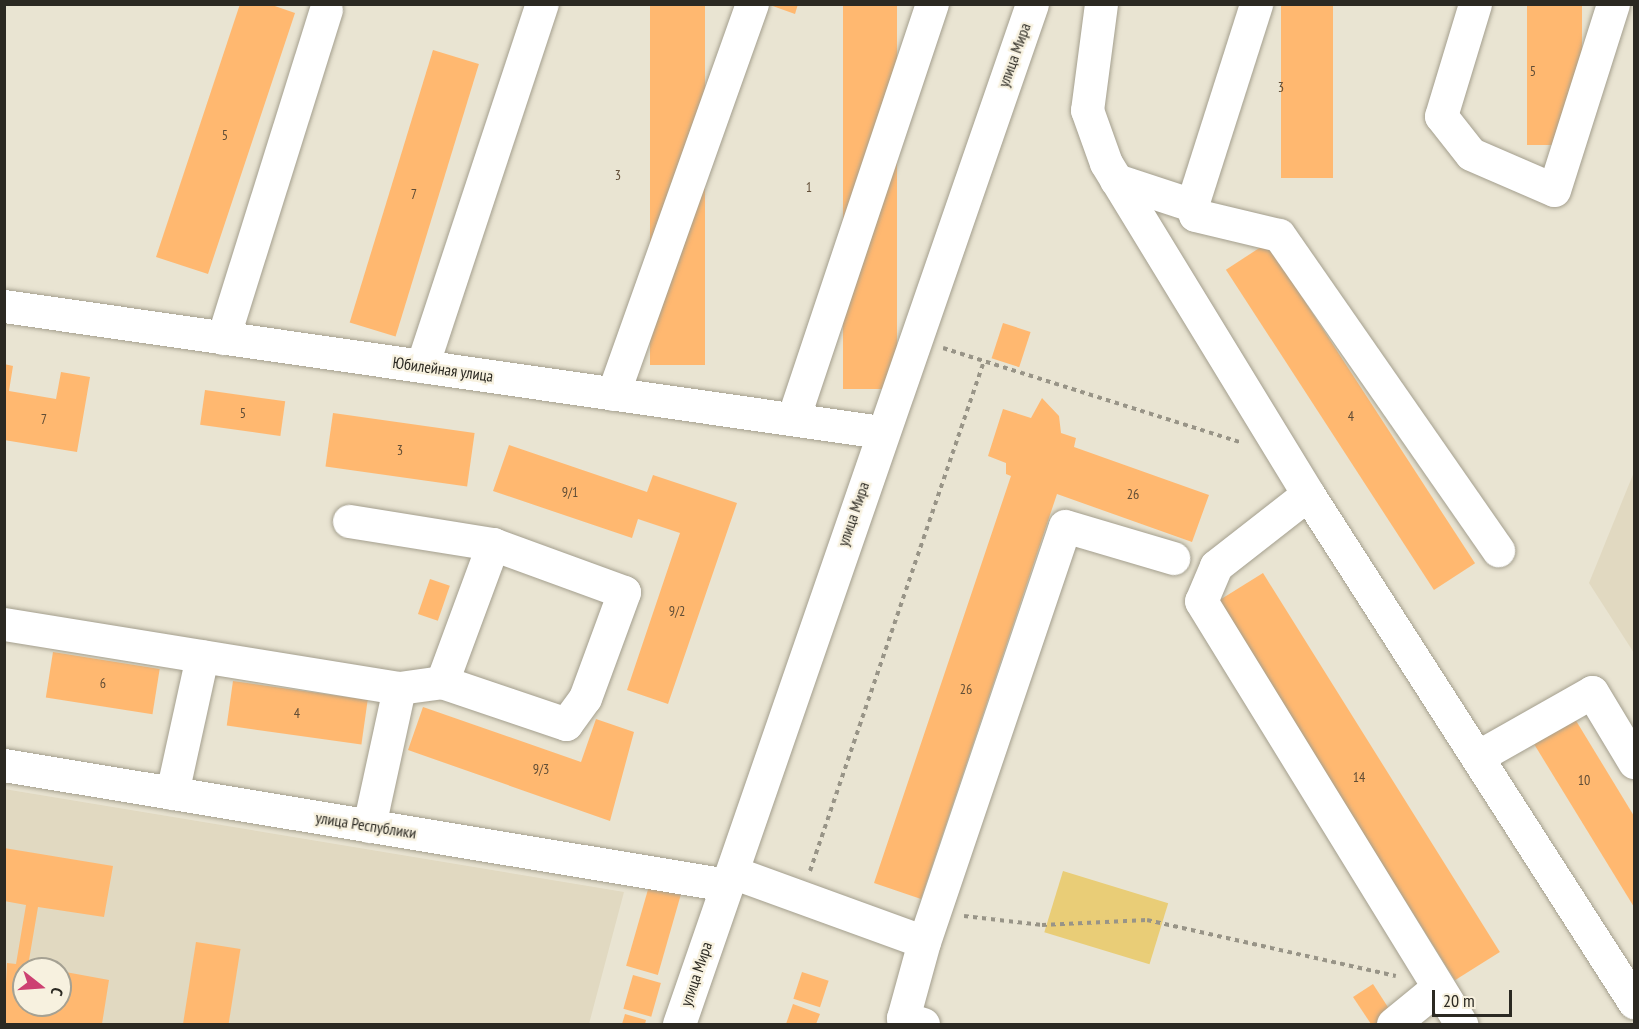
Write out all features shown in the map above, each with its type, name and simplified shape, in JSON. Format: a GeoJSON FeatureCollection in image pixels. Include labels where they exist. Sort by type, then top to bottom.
{"type":"FeatureCollection","features":[{"type":"Feature","properties":{"kind":"street"},"geometry":{"type":"LineString","coordinates":[[422,366],[542,4]]}},
{"type":"Feature","properties":{"kind":"street"},"geometry":{"type":"LineString","coordinates":[[613,394],[752,4]]}},
{"type":"Feature","properties":{"kind":"street"},"geometry":{"type":"LineString","coordinates":[[793,419],[932,4]]}},
{"type":"Feature","properties":{"kind":"street"},"geometry":{"type":"LineString","coordinates":[[1101,4],[1087,110],[1094,139],[1116,180],[1308,494],[1635,1002]]}},
{"type":"Feature","properties":{"kind":"street"},"geometry":{"type":"LineString","coordinates":[[1256,4],[1192,205],[1195,214],[1279,235],[1498,549]]}},
{"type":"Feature","properties":{"kind":"street"},"geometry":{"type":"LineString","coordinates":[[1475,4],[1441,116],[1471,154],[1554,190],[1613,4]]}},
{"type":"Feature","properties":{"kind":"street","name":"улица Мира"},"geometry":{"type":"LineString","coordinates":[[679,1024],[1025,6]]}},
{"type":"Feature","properties":{"kind":"street"},"geometry":{"type":"LineString","coordinates":[[223,338],[326,10]]}},
{"type":"Feature","properties":{"kind":"street"},"geometry":{"type":"LineString","coordinates":[[1116,180],[1192,205]]}},
{"type":"Feature","properties":{"kind":"street","name":"Юбилейная улица"},"geometry":{"type":"LineString","coordinates":[[4,306],[880,432]]}},
{"type":"Feature","properties":{"kind":"street"},"geometry":{"type":"LineString","coordinates":[[1308,494],[1216,566],[1201,601],[1461,1024]]}},
{"type":"Feature","properties":{"kind":"street"},"geometry":{"type":"LineString","coordinates":[[4,624],[399,688],[442,682],[566,724],[585,698],[624,592],[493,544],[349,521]]}},
{"type":"Feature","properties":{"kind":"street"},"geometry":{"type":"LineString","coordinates":[[923,1024],[903,1018],[929,927],[1065,526],[1173,558]]}},
{"type":"Feature","properties":{"kind":"street"},"geometry":{"type":"LineString","coordinates":[[442,682],[493,544]]}},
{"type":"Feature","properties":{"kind":"street"},"geometry":{"type":"LineString","coordinates":[[172,793],[202,656]]}},
{"type":"Feature","properties":{"kind":"street"},"geometry":{"type":"LineString","coordinates":[[369,826],[399,688]]}},
{"type":"Feature","properties":{"kind":"street"},"geometry":{"type":"LineString","coordinates":[[1477,757],[1592,692],[1635,762]]}},
{"type":"Feature","properties":{"kind":"street","name":"улица Республики"},"geometry":{"type":"LineString","coordinates":[[4,765],[369,826],[730,879],[929,927]]}},
{"type":"Feature","properties":{"kind":"street"},"geometry":{"type":"LineString","coordinates":[[1393,1024],[1437,988]]}},
{"type":"Feature","properties":{"kind":"path"},"geometry":{"type":"LineString","coordinates":[[914,338],[1248,445]]}},
{"type":"Feature","properties":{"kind":"path"},"geometry":{"type":"LineString","coordinates":[[801,897],[984,361]]}},
{"type":"Feature","properties":{"kind":"path"},"geometry":{"type":"LineString","coordinates":[[929,927],[1147,920],[1437,988]]}},
{"type":"Feature","properties":{"kind":"shaded area"},"geometry":{"type":"Polygon","coordinates":[[[1634,472],[1634,653],[1589,583],[1634,472]]]}},
{"type":"Feature","properties":{"kind":"shaded area"},"geometry":{"type":"Polygon","coordinates":[[[4,789],[624,892],[589,1024],[5,1024],[4,789]]]}},
{"type":"Feature","properties":{"kind":"shaded area"},"geometry":{"type":"Polygon","coordinates":[[[1063,871],[1168,903],[1149,964],[1044,932],[1063,871]]]}},
{"type":"Feature","properties":{"kind":"building"},"geometry":{"type":"Polygon","coordinates":[[[240,4],[269,4],[295,13],[208,274],[156,257],[240,4]]]}},
{"type":"Feature","properties":{"kind":"building"},"geometry":{"type":"Polygon","coordinates":[[[650,4],[705,4],[705,365],[650,365],[650,4]]]}},
{"type":"Feature","properties":{"kind":"building"},"geometry":{"type":"Polygon","coordinates":[[[767,4],[798,4],[795,14],[767,4]]]}},
{"type":"Feature","properties":{"kind":"building"},"geometry":{"type":"Polygon","coordinates":[[[843,4],[897,4],[897,389],[843,389],[843,4]]]}},
{"type":"Feature","properties":{"kind":"building"},"geometry":{"type":"Polygon","coordinates":[[[1281,4],[1333,4],[1333,178],[1281,178],[1281,4]]]}},
{"type":"Feature","properties":{"kind":"building"},"geometry":{"type":"Polygon","coordinates":[[[1527,4],[1582,4],[1582,145],[1527,145],[1527,4]]]}},
{"type":"Feature","properties":{"kind":"building"},"geometry":{"type":"Polygon","coordinates":[[[433,50],[479,64],[396,337],[350,323],[433,50]]]}},
{"type":"Feature","properties":{"kind":"building"},"geometry":{"type":"Polygon","coordinates":[[[1267,243],[1475,563],[1434,590],[1226,270],[1267,243]]]}},
{"type":"Feature","properties":{"kind":"building"},"geometry":{"type":"Polygon","coordinates":[[[1003,323],[1031,332],[1019,367],[992,358],[1003,323]]]}},
{"type":"Feature","properties":{"kind":"building"},"geometry":{"type":"Polygon","coordinates":[[[4,364],[13,366],[9,391],[56,399],[61,372],[90,377],[77,452],[4,440],[4,364]]]}},
{"type":"Feature","properties":{"kind":"building"},"geometry":{"type":"Polygon","coordinates":[[[205,390],[285,401],[280,436],[200,425],[205,390]]]}},
{"type":"Feature","properties":{"kind":"building"},"geometry":{"type":"Polygon","coordinates":[[[1042,398],[1059,416],[1061,433],[1076,438],[1074,447],[1209,495],[1192,542],[1057,494],[921,899],[874,883],[1011,476],[1006,474],[1006,463],[988,456],[1003,409],[1031,418],[1042,398]]]}},
{"type":"Feature","properties":{"kind":"building"},"geometry":{"type":"Polygon","coordinates":[[[333,413],[475,433],[467,486],[325,466],[333,413]]]}},
{"type":"Feature","properties":{"kind":"building"},"geometry":{"type":"Polygon","coordinates":[[[509,445],[647,492],[653,475],[737,503],[668,704],[627,690],[680,533],[638,519],[632,538],[493,491],[509,445]]]}},
{"type":"Feature","properties":{"kind":"building"},"geometry":{"type":"Polygon","coordinates":[[[1263,573],[1500,952],[1455,980],[1218,601],[1263,573]]]}},
{"type":"Feature","properties":{"kind":"building"},"geometry":{"type":"Polygon","coordinates":[[[430,579],[450,586],[438,621],[418,614],[430,579]]]}},
{"type":"Feature","properties":{"kind":"building"},"geometry":{"type":"Polygon","coordinates":[[[53,652],[160,669],[152,714],[46,697],[53,652]]]}},
{"type":"Feature","properties":{"kind":"building"},"geometry":{"type":"Polygon","coordinates":[[[233,681],[368,700],[361,744],[227,726],[233,681]]]}},
{"type":"Feature","properties":{"kind":"building"},"geometry":{"type":"Polygon","coordinates":[[[423,707],[581,762],[596,719],[634,732],[610,821],[408,750],[423,707]]]}},
{"type":"Feature","properties":{"kind":"building"},"geometry":{"type":"Polygon","coordinates":[[[1575,719],[1634,816],[1634,907],[1534,744],[1575,719]]]}},
{"type":"Feature","properties":{"kind":"building"},"geometry":{"type":"Polygon","coordinates":[[[4,848],[113,866],[104,917],[38,907],[30,957],[17,957],[26,905],[4,901],[4,848]]]}},
{"type":"Feature","properties":{"kind":"building"},"geometry":{"type":"Polygon","coordinates":[[[649,886],[681,895],[658,975],[626,966],[649,886]]]}},
{"type":"Feature","properties":{"kind":"building"},"geometry":{"type":"Polygon","coordinates":[[[196,942],[240,949],[229,1024],[183,1024],[196,942]]]}},
{"type":"Feature","properties":{"kind":"building"},"geometry":{"type":"Polygon","coordinates":[[[7,963],[12,964],[12,1017],[72,1017],[72,973],[109,980],[102,1024],[4,1024],[7,963]]]}},
{"type":"Feature","properties":{"kind":"building"},"geometry":{"type":"Polygon","coordinates":[[[802,972],[829,981],[820,1007],[793,999],[802,972]]]}},
{"type":"Feature","properties":{"kind":"building"},"geometry":{"type":"Polygon","coordinates":[[[633,975],[661,983],[651,1017],[623,1009],[633,975]]]}},
{"type":"Feature","properties":{"kind":"building"},"geometry":{"type":"Polygon","coordinates":[[[1373,984],[1393,1015],[1379,1024],[1371,1024],[1353,997],[1373,984]]]}},
{"type":"Feature","properties":{"kind":"building"},"geometry":{"type":"Polygon","coordinates":[[[793,1004],[820,1014],[816,1024],[786,1024],[793,1004]]]}},
{"type":"Feature","properties":{"kind":"building"},"geometry":{"type":"Polygon","coordinates":[[[625,1014],[646,1020],[645,1024],[622,1024],[625,1014]]]}}]}
